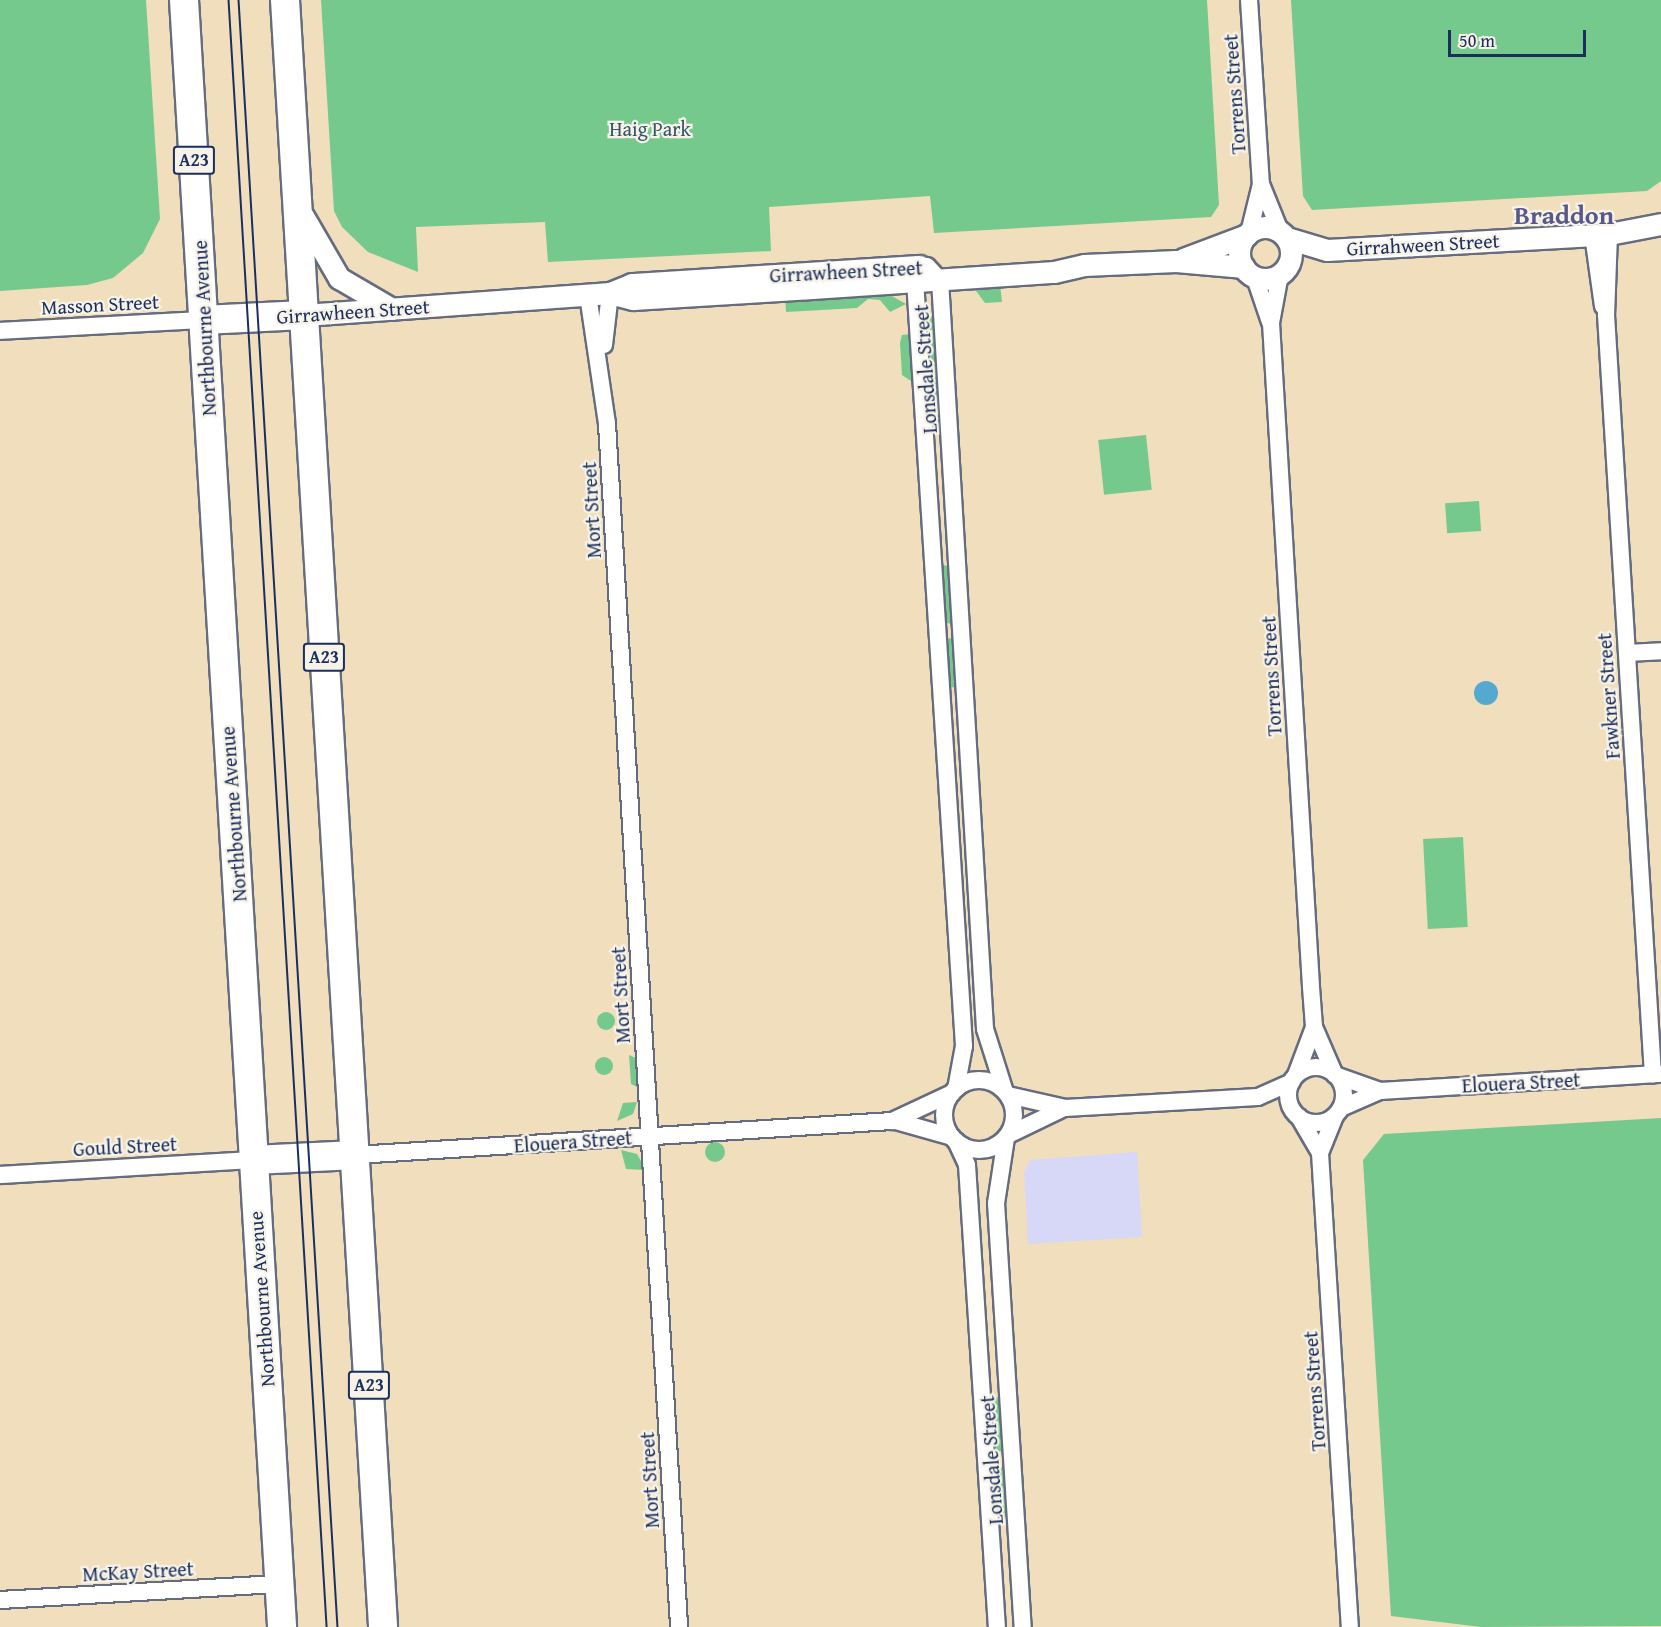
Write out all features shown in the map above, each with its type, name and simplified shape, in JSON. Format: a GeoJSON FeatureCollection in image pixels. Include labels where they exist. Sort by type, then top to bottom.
{"type":"FeatureCollection","features":[{"type":"Feature","properties":{"kind":"highway","name":"Northbourne Avenue"},"geometry":{"type":"LineString","coordinates":[[184,0],[282,1627]]}},
{"type":"Feature","properties":{"kind":"highway","name":"A23"},"geometry":{"type":"LineString","coordinates":[[285,0],[383,1627]]}},
{"type":"Feature","properties":{"kind":"highway","name":"Girrawheen Street"},"geometry":{"type":"LineString","coordinates":[[203,320],[304,315]]}},
{"type":"Feature","properties":{"kind":"highway","name":"Elouera Street"},"geometry":{"type":"LineString","coordinates":[[253,1160],[356,1155]]}},
{"type":"Feature","properties":{"kind":"street","name":"Torrens Street"},"geometry":{"type":"LineString","coordinates":[[1248,234],[1261,184],[1249,0]]}},
{"type":"Feature","properties":{"kind":"street","name":"Torrens Street"},"geometry":{"type":"LineString","coordinates":[[1261,184],[1283,235]]}},
{"type":"Feature","properties":{"kind":"street"},"geometry":{"type":"LineString","coordinates":[[298,201],[321,254],[339,278],[392,309]]}},
{"type":"Feature","properties":{"kind":"street","name":"Girrahween Street"},"geometry":{"type":"LineString","coordinates":[[1283,235],[1327,250],[1601,235],[1661,224]]}},
{"type":"Feature","properties":{"kind":"street"},"geometry":{"type":"LineString","coordinates":[[1264,227],[1283,235],[1291,251],[1283,271],[1249,271],[1240,250],[1248,234],[1264,227]]}},
{"type":"Feature","properties":{"kind":"street","name":"Girrawheen Street"},"geometry":{"type":"LineString","coordinates":[[1176,261],[1248,234]]}},
{"type":"Feature","properties":{"kind":"street","name":"Fawkner Street"},"geometry":{"type":"LineString","coordinates":[[1601,235],[1627,653],[1657,1075]]}},
{"type":"Feature","properties":{"kind":"street","name":"Girrahween Street"},"geometry":{"type":"LineString","coordinates":[[1283,271],[1327,250]]}},
{"type":"Feature","properties":{"kind":"street","name":"Girrawheen Street"},"geometry":{"type":"LineString","coordinates":[[304,315],[588,294],[610,293],[633,299],[927,276],[1053,258],[1084,265],[1176,261],[1249,271]]}},
{"type":"Feature","properties":{"kind":"street","name":"Torrens Street"},"geometry":{"type":"LineString","coordinates":[[1249,271],[1271,323]]}},
{"type":"Feature","properties":{"kind":"street","name":"Torrens Street"},"geometry":{"type":"LineString","coordinates":[[1283,271],[1271,323],[1314,1027],[1334,1074]]}},
{"type":"Feature","properties":{"kind":"street","name":"Lonsdale Street"},"geometry":{"type":"LineString","coordinates":[[927,276],[958,579],[987,1045],[1006,1092]]}},
{"type":"Feature","properties":{"kind":"street","name":"Lonsdale Street"},"geometry":{"type":"LineString","coordinates":[[927,276],[935,581],[964,1046],[954,1091]]}},
{"type":"Feature","properties":{"kind":"street","name":"Mort Street"},"geometry":{"type":"LineString","coordinates":[[602,361],[610,293]]}},
{"type":"Feature","properties":{"kind":"street","name":"Mort Street"},"geometry":{"type":"LineString","coordinates":[[588,294],[602,361],[679,1627]]}},
{"type":"Feature","properties":{"kind":"street","name":"Masson Street"},"geometry":{"type":"LineString","coordinates":[[0,331],[203,320]]}},
{"type":"Feature","properties":{"kind":"street"},"geometry":{"type":"LineString","coordinates":[[935,581],[958,579]]}},
{"type":"Feature","properties":{"kind":"street"},"geometry":{"type":"LineString","coordinates":[[1627,653],[1661,651]]}},
{"type":"Feature","properties":{"kind":"street"},"geometry":{"type":"LineString","coordinates":[[946,749],[968,748]]}},
{"type":"Feature","properties":{"kind":"street"},"geometry":{"type":"LineString","coordinates":[[957,925],[979,923]]}},
{"type":"Feature","properties":{"kind":"street","name":"Torrens Street"},"geometry":{"type":"LineString","coordinates":[[1294,1079],[1314,1027]]}},
{"type":"Feature","properties":{"kind":"street"},"geometry":{"type":"LineString","coordinates":[[1065,1108],[981,1150],[954,1139],[944,1116],[954,1091],[984,1080],[1006,1092],[1065,1108],[1258,1097],[1316,1067],[1334,1074],[1343,1090],[1338,1112],[1312,1123],[1296,1113],[1258,1097]]}},
{"type":"Feature","properties":{"kind":"street","name":"Elouera Street"},"geometry":{"type":"LineString","coordinates":[[1334,1074],[1380,1090],[1657,1075]]}},
{"type":"Feature","properties":{"kind":"street"},"geometry":{"type":"LineString","coordinates":[[1294,1079],[1296,1113]]}},
{"type":"Feature","properties":{"kind":"street","name":"Elouera Street"},"geometry":{"type":"LineString","coordinates":[[1338,1112],[1380,1090]]}},
{"type":"Feature","properties":{"kind":"street","name":"Elouera Street"},"geometry":{"type":"LineString","coordinates":[[892,1120],[954,1091]]}},
{"type":"Feature","properties":{"kind":"street"},"geometry":{"type":"LineString","coordinates":[[1006,1092],[1015,1114],[1007,1136]]}},
{"type":"Feature","properties":{"kind":"street","name":"Torrens Street"},"geometry":{"type":"LineString","coordinates":[[1338,1112],[1320,1153],[1350,1627]]}},
{"type":"Feature","properties":{"kind":"street","name":"Torrens Street"},"geometry":{"type":"LineString","coordinates":[[1296,1113],[1320,1153]]}},
{"type":"Feature","properties":{"kind":"street","name":"Elouera Street"},"geometry":{"type":"LineString","coordinates":[[356,1155],[892,1120],[954,1139]]}},
{"type":"Feature","properties":{"kind":"street","name":"Lonsdale Street"},"geometry":{"type":"LineString","coordinates":[[1007,1136],[996,1180],[1023,1627]]}},
{"type":"Feature","properties":{"kind":"street","name":"Lonsdale Street"},"geometry":{"type":"LineString","coordinates":[[954,1139],[967,1165],[997,1627]]}},
{"type":"Feature","properties":{"kind":"street","name":"Gould Street"},"geometry":{"type":"LineString","coordinates":[[0,1175],[253,1160]]}},
{"type":"Feature","properties":{"kind":"street"},"geometry":{"type":"LineString","coordinates":[[975,1293],[1001,1291]]}},
{"type":"Feature","properties":{"kind":"street","name":"McKay Street"},"geometry":{"type":"LineString","coordinates":[[0,1600],[279,1584]]}},
{"type":"Feature","properties":{"kind":"shaded area"},"geometry":{"type":"Polygon","coordinates":[[[1137,1152],[1142,1237],[1028,1244],[1024,1172],[1030,1160],[1137,1152]]]}},
{"type":"Feature","properties":{"kind":"green space"},"geometry":{"type":"Polygon","coordinates":[[[0,0],[146,0],[160,219],[143,253],[113,278],[87,285],[0,291],[0,0]]]}},
{"type":"Feature","properties":{"kind":"green space","name":"Haig Park"},"geometry":{"type":"Polygon","coordinates":[[[321,0],[1207,0],[1219,205],[1211,217],[934,233],[930,196],[769,207],[771,251],[548,262],[545,222],[416,227],[418,272],[368,252],[342,227],[334,211],[321,0]]]}},
{"type":"Feature","properties":{"kind":"green space"},"geometry":{"type":"Polygon","coordinates":[[[1291,0],[1661,0],[1661,181],[1647,191],[1312,210],[1303,196],[1291,0]]]}},
{"type":"Feature","properties":{"kind":"green space"},"geometry":{"type":"Polygon","coordinates":[[[971,284],[1000,284],[1002,302],[985,303],[971,284]]]}},
{"type":"Feature","properties":{"kind":"green space"},"geometry":{"type":"Polygon","coordinates":[[[856,289],[892,296],[906,304],[890,312],[880,300],[868,299],[857,308],[786,312],[785,296],[856,289]]]}},
{"type":"Feature","properties":{"kind":"green space"},"geometry":{"type":"Polygon","coordinates":[[[937,316],[942,404],[929,405],[924,317],[937,316]]]}},
{"type":"Feature","properties":{"kind":"green space"},"geometry":{"type":"Polygon","coordinates":[[[912,334],[916,381],[911,381],[902,375],[900,343],[902,335],[912,334]]]}},
{"type":"Feature","properties":{"kind":"green space"},"geometry":{"type":"Polygon","coordinates":[[[1146,435],[1152,490],[1104,495],[1098,440],[1146,435]]]}},
{"type":"Feature","properties":{"kind":"green space"},"geometry":{"type":"Polygon","coordinates":[[[1479,501],[1481,531],[1447,533],[1445,503],[1479,501]]]}},
{"type":"Feature","properties":{"kind":"green space"},"geometry":{"type":"Polygon","coordinates":[[[954,565],[957,623],[942,624],[939,566],[954,565]]]}},
{"type":"Feature","properties":{"kind":"green space"},"geometry":{"type":"Polygon","coordinates":[[[959,638],[961,687],[945,688],[943,639],[959,638]]]}},
{"type":"Feature","properties":{"kind":"green space"},"geometry":{"type":"Polygon","coordinates":[[[1463,837],[1468,927],[1428,929],[1423,839],[1463,837]]]}},
{"type":"Feature","properties":{"kind":"green space"},"geometry":{"type":"Polygon","coordinates":[[[602,1012],[610,1012],[615,1017],[613,1028],[602,1030],[597,1025],[597,1017],[602,1012]]]}},
{"type":"Feature","properties":{"kind":"green space"},"geometry":{"type":"Polygon","coordinates":[[[629,1055],[638,1059],[639,1088],[631,1084],[629,1055]]]}},
{"type":"Feature","properties":{"kind":"green space"},"geometry":{"type":"Polygon","coordinates":[[[600,1057],[608,1057],[613,1062],[611,1073],[600,1075],[595,1070],[595,1062],[600,1057]]]}},
{"type":"Feature","properties":{"kind":"green space"},"geometry":{"type":"Polygon","coordinates":[[[637,1102],[633,1114],[617,1121],[623,1103],[637,1102]]]}},
{"type":"Feature","properties":{"kind":"green space"},"geometry":{"type":"Polygon","coordinates":[[[1661,1118],[1661,1626],[1481,1627],[1391,1616],[1363,1160],[1384,1134],[1661,1118]]]}},
{"type":"Feature","properties":{"kind":"green space"},"geometry":{"type":"Polygon","coordinates":[[[711,1142],[719,1142],[725,1148],[725,1156],[719,1162],[711,1162],[705,1156],[705,1148],[711,1142]]]}},
{"type":"Feature","properties":{"kind":"green space"},"geometry":{"type":"Polygon","coordinates":[[[621,1150],[637,1154],[646,1170],[626,1169],[621,1150]]]}},
{"type":"Feature","properties":{"kind":"green space"},"geometry":{"type":"Polygon","coordinates":[[[1003,1397],[1006,1451],[993,1452],[990,1398],[1003,1397]]]}},
{"type":"Feature","properties":{"kind":"green space"},"geometry":{"type":"Polygon","coordinates":[[[1008,1467],[1010,1517],[994,1518],[992,1468],[1008,1467]]]}},
{"type":"Feature","properties":{"kind":"water"},"geometry":{"type":"Polygon","coordinates":[[[1486,681],[1494,685],[1498,693],[1494,701],[1486,705],[1478,701],[1474,693],[1478,685],[1486,681]]]}},
{"type":"Feature","properties":{"kind":"tram line"},"geometry":{"type":"LineString","coordinates":[[229,0],[327,1627]]}},
{"type":"Feature","properties":{"kind":"tram line"},"geometry":{"type":"LineString","coordinates":[[239,0],[338,1627]]}},
{"type":"Feature","properties":{"kind":"district","name":"Braddon"},"geometry":{"type":"Point","coordinates":[1564,215]}}]}
